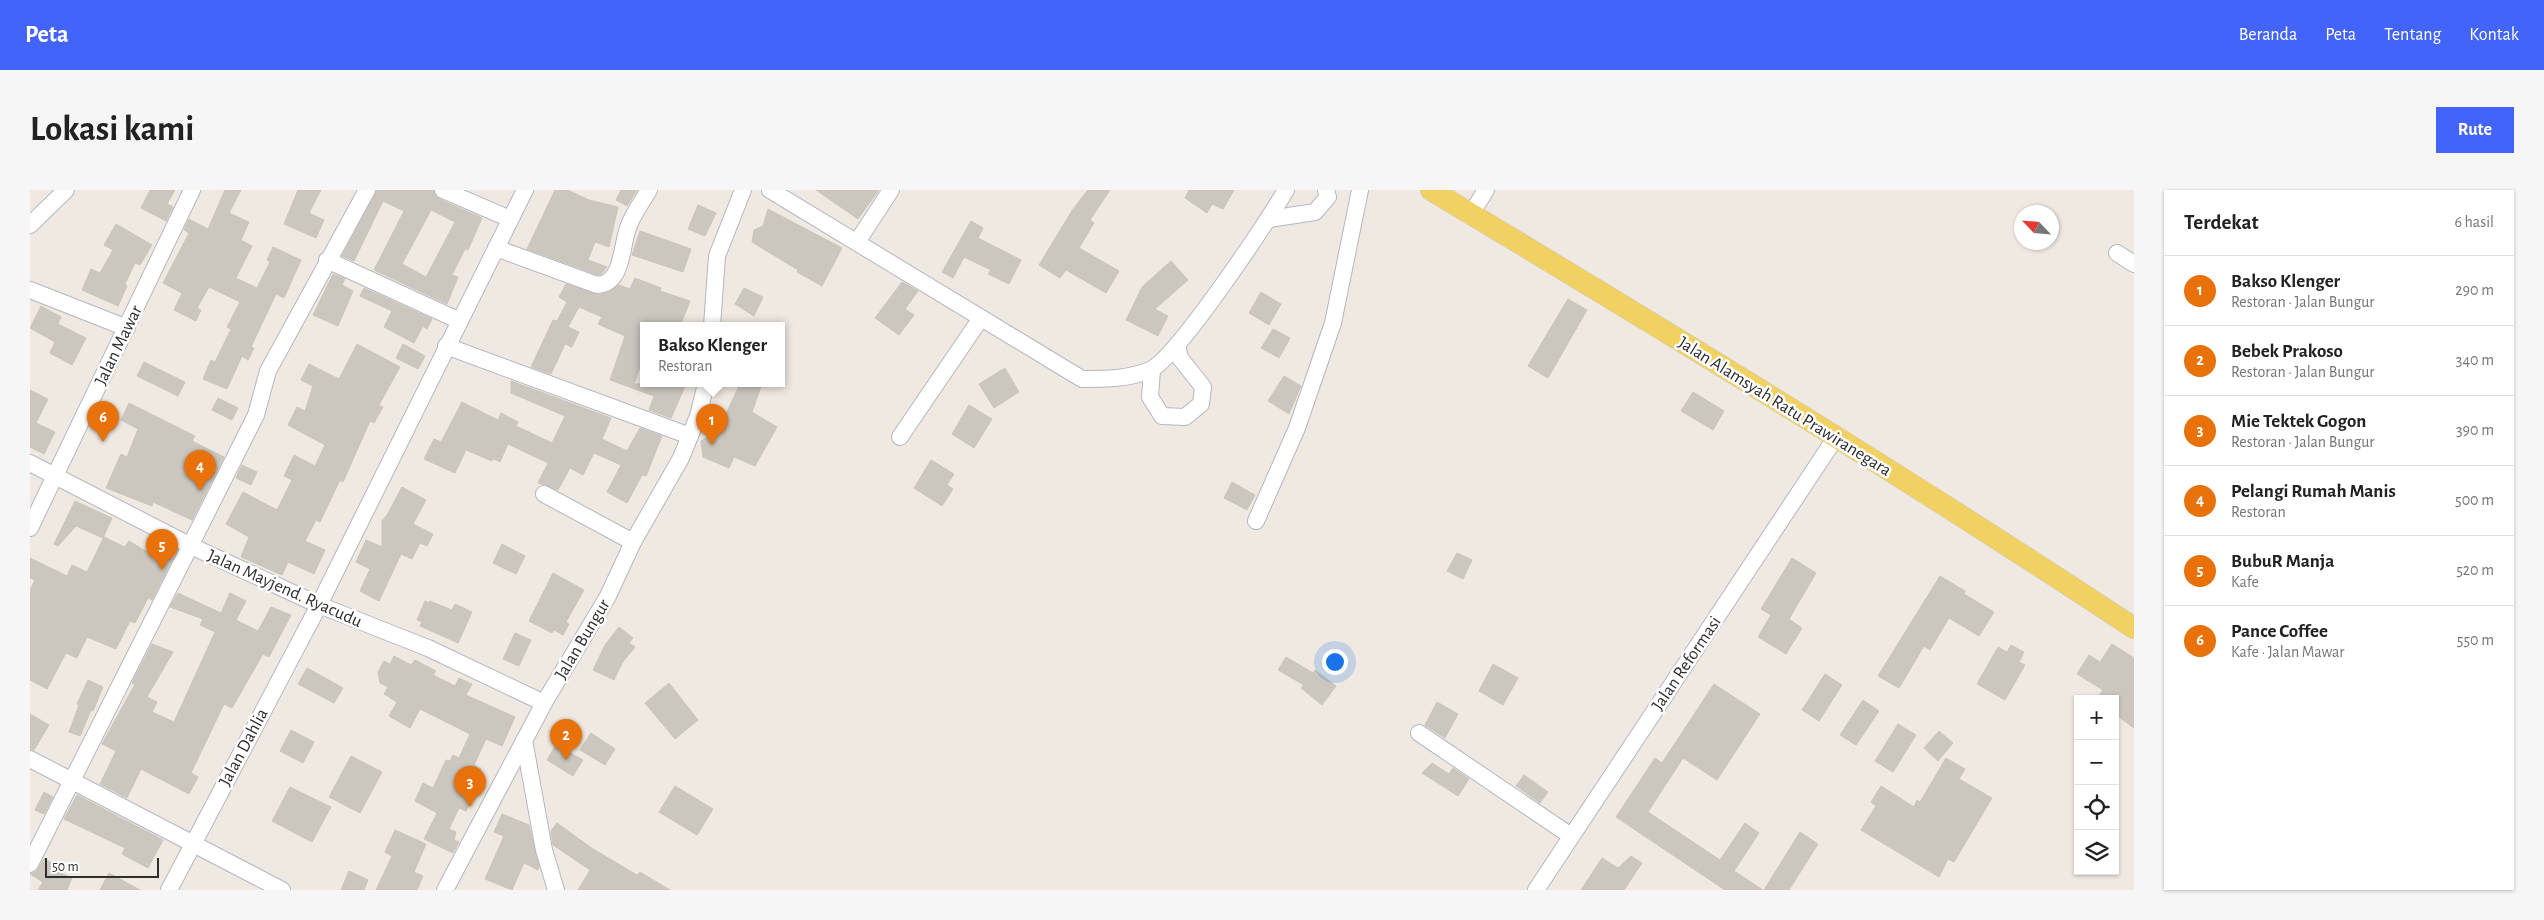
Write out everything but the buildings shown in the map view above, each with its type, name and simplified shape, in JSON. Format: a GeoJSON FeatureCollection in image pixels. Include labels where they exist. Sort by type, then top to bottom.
{"type":"FeatureCollection","features":[{"type":"Feature","properties":{"kind":"main road","name":"Jalan Alamsyah Ratu Prawiranegara"},"geometry":{"type":"LineString","coordinates":[[1431,190],[1836,437],[2001,540],[2134,628]]}},
{"type":"Feature","properties":{"kind":"street"},"geometry":{"type":"LineString","coordinates":[[30,225],[66,190]]}},
{"type":"Feature","properties":{"kind":"street","name":"Jalan Mawar"},"geometry":{"type":"LineString","coordinates":[[30,528],[192,190]]}},
{"type":"Feature","properties":{"kind":"street"},"geometry":{"type":"LineString","coordinates":[[30,864],[256,415],[268,372],[366,190]]}},
{"type":"Feature","properties":{"kind":"street"},"geometry":{"type":"LineString","coordinates":[[443,190],[510,219]]}},
{"type":"Feature","properties":{"kind":"street","name":"Jalan Dahlia"},"geometry":{"type":"LineString","coordinates":[[169,890],[319,605],[525,190]]}},
{"type":"Feature","properties":{"kind":"street"},"geometry":{"type":"LineString","coordinates":[[496,248],[597,285],[605,285],[615,276],[628,227],[649,190]]}},
{"type":"Feature","properties":{"kind":"street"},"geometry":{"type":"LineString","coordinates":[[712,322],[717,256],[743,190]]}},
{"type":"Feature","properties":{"kind":"street"},"geometry":{"type":"LineString","coordinates":[[770,190],[1082,379],[1116,379],[1152,370],[1176,346],[1269,219],[1286,190]]}},
{"type":"Feature","properties":{"kind":"street"},"geometry":{"type":"LineString","coordinates":[[857,242],[891,190]]}},
{"type":"Feature","properties":{"kind":"street"},"geometry":{"type":"LineString","coordinates":[[1269,219],[1315,212],[1328,197],[1326,190]]}},
{"type":"Feature","properties":{"kind":"street"},"geometry":{"type":"LineString","coordinates":[[1256,521],[1298,428],[1333,323],[1360,190]]}},
{"type":"Feature","properties":{"kind":"street"},"geometry":{"type":"LineString","coordinates":[[1471,214],[1486,190]]}},
{"type":"Feature","properties":{"kind":"street"},"geometry":{"type":"LineString","coordinates":[[2117,253],[2134,264]]}},
{"type":"Feature","properties":{"kind":"street"},"geometry":{"type":"LineString","coordinates":[[327,260],[460,321]]}},
{"type":"Feature","properties":{"kind":"street"},"geometry":{"type":"LineString","coordinates":[[30,290],[126,328]]}},
{"type":"Feature","properties":{"kind":"street"},"geometry":{"type":"LineString","coordinates":[[900,437],[981,318]]}},
{"type":"Feature","properties":{"kind":"street"},"geometry":{"type":"LineString","coordinates":[[446,346],[690,436]]}},
{"type":"Feature","properties":{"kind":"street"},"geometry":{"type":"LineString","coordinates":[[1152,370],[1150,398],[1162,416],[1185,417],[1201,404],[1203,387],[1180,358],[1176,346]]}},
{"type":"Feature","properties":{"kind":"street","name":"Jalan Bungur"},"geometry":{"type":"LineString","coordinates":[[445,890],[544,703],[608,596],[633,542],[681,458],[705,387]]}},
{"type":"Feature","properties":{"kind":"street","name":"Jalan Reformasi"},"geometry":{"type":"LineString","coordinates":[[1536,890],[1836,437]]}},
{"type":"Feature","properties":{"kind":"street","name":"Jalan Mayjend. Ryacudu"},"geometry":{"type":"LineString","coordinates":[[30,463],[191,546],[319,605],[428,648],[544,703]]}},
{"type":"Feature","properties":{"kind":"street"},"geometry":{"type":"LineString","coordinates":[[544,494],[633,542]]}},
{"type":"Feature","properties":{"kind":"street"},"geometry":{"type":"LineString","coordinates":[[1419,733],[1571,836]]}},
{"type":"Feature","properties":{"kind":"street"},"geometry":{"type":"LineString","coordinates":[[524,740],[544,850],[556,890]]}},
{"type":"Feature","properties":{"kind":"street"},"geometry":{"type":"LineString","coordinates":[[30,759],[193,842],[282,890]]}},
{"type":"Feature","properties":{"kind":"place","name":"Pance Coffee"},"geometry":{"type":"Point","coordinates":[103,442]}},
{"type":"Feature","properties":{"kind":"place","name":"Bakso Klenger"},"geometry":{"type":"Point","coordinates":[712,445]}},
{"type":"Feature","properties":{"kind":"place","name":"Pelangi Rumah Manis"},"geometry":{"type":"Point","coordinates":[200,491]}},
{"type":"Feature","properties":{"kind":"place","name":"BubuR Manja"},"geometry":{"type":"Point","coordinates":[162,570]}},
{"type":"Feature","properties":{"kind":"place","name":"Bebek Prakoso"},"geometry":{"type":"Point","coordinates":[566,760]}},
{"type":"Feature","properties":{"kind":"place","name":"Mie Tektek Gogon"},"geometry":{"type":"Point","coordinates":[470,807]}}]}
